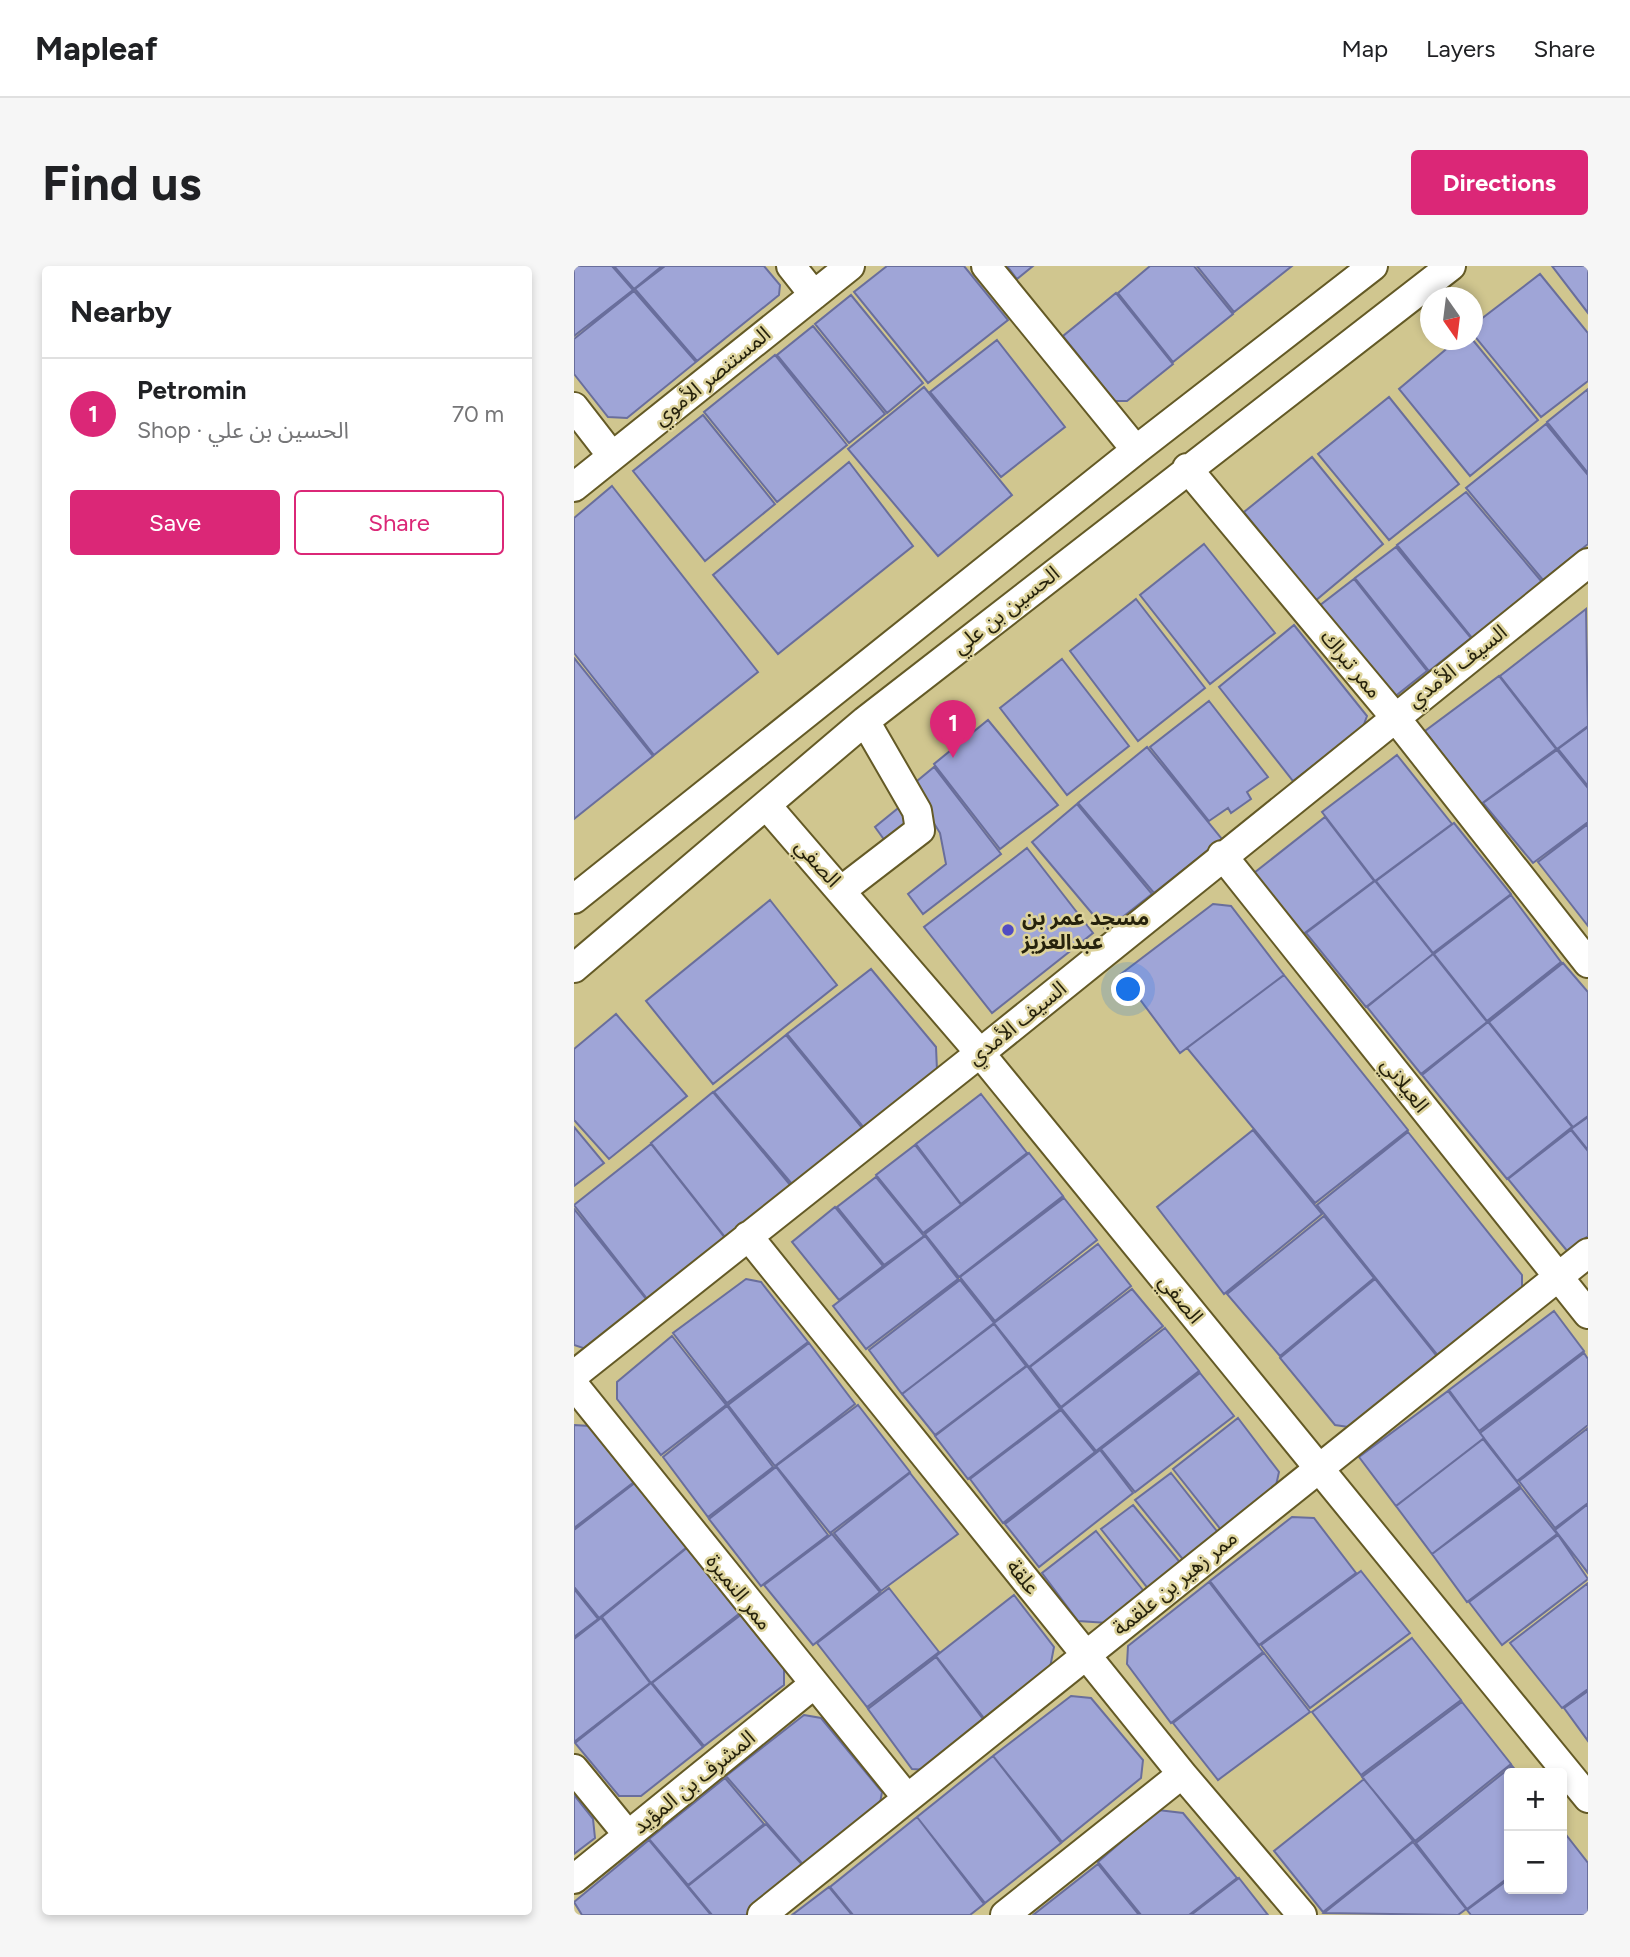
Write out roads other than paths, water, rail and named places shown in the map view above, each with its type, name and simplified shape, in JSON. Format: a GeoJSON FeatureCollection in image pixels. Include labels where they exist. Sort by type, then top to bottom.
{"type":"FeatureCollection","features":[{"type":"Feature","properties":{"kind":"street"},"geometry":{"type":"LineString","coordinates":[[791,266],[814,295]]}},
{"type":"Feature","properties":{"kind":"street","name":"المستنصر الأموي"},"geometry":{"type":"LineString","coordinates":[[574,487],[850,266]]}},
{"type":"Feature","properties":{"kind":"street"},"geometry":{"type":"LineString","coordinates":[[986,266],[1136,450]]}},
{"type":"Feature","properties":{"kind":"street","name":"الحسين بن علي"},"geometry":{"type":"LineString","coordinates":[[574,899],[1136,450],[1373,266]]}},
{"type":"Feature","properties":{"kind":"street","name":"الحسين بن علي"},"geometry":{"type":"LineString","coordinates":[[574,968],[864,721],[1451,266]]}},
{"type":"Feature","properties":{"kind":"street"},"geometry":{"type":"LineString","coordinates":[[574,407],[612,456]]}},
{"type":"Feature","properties":{"kind":"street","name":"ممر تبراك"},"geometry":{"type":"LineString","coordinates":[[1187,468],[1394,716],[1588,963]]}},
{"type":"Feature","properties":{"kind":"street","name":"السيف الأمدي"},"geometry":{"type":"LineString","coordinates":[[574,1375],[979,1053],[1394,716],[1585,570]]}},
{"type":"Feature","properties":{"kind":"street"},"geometry":{"type":"LineString","coordinates":[[842,890],[920,830],[917,811],[864,721]]}},
{"type":"Feature","properties":{"kind":"street","name":"الصفي"},"geometry":{"type":"LineString","coordinates":[[767,806],[842,890],[979,1053],[1588,1798]]}},
{"type":"Feature","properties":{"kind":"street","name":"العيلاني"},"geometry":{"type":"LineString","coordinates":[[1223,855],[1588,1314]]}},
{"type":"Feature","properties":{"kind":"street","name":"علقة"},"geometry":{"type":"LineString","coordinates":[[748,1236],[1182,1774],[1302,1915]]}},
{"type":"Feature","properties":{"kind":"street","name":"ممر زهير بن علقمة"},"geometry":{"type":"LineString","coordinates":[[762,1915],[1588,1252]]}},
{"type":"Feature","properties":{"kind":"street","name":"ممر النميرة"},"geometry":{"type":"LineString","coordinates":[[574,1385],[813,1685],[907,1798]]}},
{"type":"Feature","properties":{"kind":"street","name":"المشرف بن المؤيد"},"geometry":{"type":"LineString","coordinates":[[574,1879],[813,1685]]}},
{"type":"Feature","properties":{"kind":"street"},"geometry":{"type":"LineString","coordinates":[[574,1769],[628,1835]]}},
{"type":"Feature","properties":{"kind":"street"},"geometry":{"type":"LineString","coordinates":[[1005,1915],[1182,1774]]}},
{"type":"Feature","properties":{"kind":"place","name":"Petromin"},"geometry":{"type":"Point","coordinates":[953,758]}},
{"type":"Feature","properties":{"kind":"place","name":"مسجد عمر بن عبدالعزيز"},"geometry":{"type":"Point","coordinates":[1008,930]}}]}
